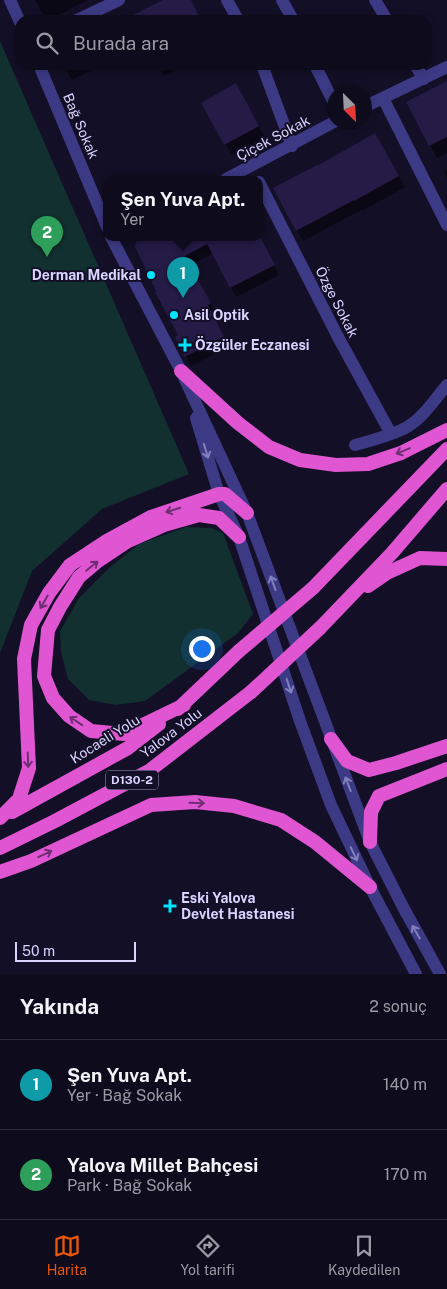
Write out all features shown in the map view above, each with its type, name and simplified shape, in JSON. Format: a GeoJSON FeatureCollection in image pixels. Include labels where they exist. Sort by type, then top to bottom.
{"type":"FeatureCollection","features":[{"type":"Feature","properties":{"kind":"highway"},"geometry":{"type":"LineString","coordinates":[[181,371],[238,423],[269,447],[300,460],[336,466],[368,464],[401,453],[447,430]]}},
{"type":"Feature","properties":{"kind":"highway","name":"Kocaeli̇ Yolu"},"geometry":{"type":"LineString","coordinates":[[0,818],[128,748],[184,705],[239,651],[314,588],[447,449]]}},
{"type":"Feature","properties":{"kind":"highway","name":"D130-2"},"geometry":{"type":"LineString","coordinates":[[344,602],[392,552],[447,489]]}},
{"type":"Feature","properties":{"kind":"highway"},"geometry":{"type":"LineString","coordinates":[[0,818],[19,799],[29,768],[24,659],[31,624],[49,593],[70,565],[150,517],[219,494],[225,494],[247,513]]}},
{"type":"Feature","properties":{"kind":"highway"},"geometry":{"type":"LineString","coordinates":[[184,705],[124,734],[91,731],[69,716],[53,698],[44,676],[48,630],[79,577],[98,561],[128,541],[164,525],[199,515],[219,518],[239,537]]}},
{"type":"Feature","properties":{"kind":"highway"},"geometry":{"type":"LineString","coordinates":[[344,602],[388,573],[420,558],[447,559]]}},
{"type":"Feature","properties":{"kind":"highway","name":"Yalova Yolu"},"geometry":{"type":"LineString","coordinates":[[0,848],[149,771],[251,692],[320,628],[344,602]]}},
{"type":"Feature","properties":{"kind":"highway"},"geometry":{"type":"LineString","coordinates":[[331,738],[347,761],[369,770],[447,746]]}},
{"type":"Feature","properties":{"kind":"highway"},"geometry":{"type":"LineString","coordinates":[[370,842],[371,812],[380,796],[447,770]]}},
{"type":"Feature","properties":{"kind":"highway"},"geometry":{"type":"LineString","coordinates":[[0,872],[31,861],[151,805],[195,802],[234,806],[281,820],[315,842],[370,886]]}},
{"type":"Feature","properties":{"kind":"street"},"geometry":{"type":"LineString","coordinates":[[10,0],[17,15]]}},
{"type":"Feature","properties":{"kind":"street"},"geometry":{"type":"LineString","coordinates":[[88,15],[119,0]]}},
{"type":"Feature","properties":{"kind":"street"},"geometry":{"type":"LineString","coordinates":[[227,0],[235,15]]}},
{"type":"Feature","properties":{"kind":"street"},"geometry":{"type":"LineString","coordinates":[[282,0],[290,15]]}},
{"type":"Feature","properties":{"kind":"street"},"geometry":{"type":"LineString","coordinates":[[375,0],[384,15]]}},
{"type":"Feature","properties":{"kind":"street"},"geometry":{"type":"LineString","coordinates":[[372,103],[447,67]]}},
{"type":"Feature","properties":{"kind":"street","name":"Bağ Sokak"},"geometry":{"type":"LineString","coordinates":[[41,70],[103,215]]}},
{"type":"Feature","properties":{"kind":"street"},"geometry":{"type":"LineString","coordinates":[[264,70],[292,146]]}},
{"type":"Feature","properties":{"kind":"street"},"geometry":{"type":"LineString","coordinates":[[318,70],[327,89]]}},
{"type":"Feature","properties":{"kind":"street"},"geometry":{"type":"LineString","coordinates":[[418,70],[424,79]]}},
{"type":"Feature","properties":{"kind":"street"},"geometry":{"type":"LineString","coordinates":[[384,98],[447,226]]}},
{"type":"Feature","properties":{"kind":"street","name":"Çiçek Sokak"},"geometry":{"type":"LineString","coordinates":[[232,176],[327,126]]}},
{"type":"Feature","properties":{"kind":"street","name":"Özge Sokak"},"geometry":{"type":"LineString","coordinates":[[252,166],[257,176]]}},
{"type":"Feature","properties":{"kind":"street","name":"Özge Sokak"},"geometry":{"type":"LineString","coordinates":[[263,188],[338,337],[391,434]]}},
{"type":"Feature","properties":{"kind":"street","name":"Bağ Sokak"},"geometry":{"type":"LineString","coordinates":[[115,241],[181,371]]}},
{"type":"Feature","properties":{"kind":"street"},"geometry":{"type":"LineString","coordinates":[[181,371],[219,494],[239,537],[300,721],[331,805],[370,886],[416,974]]}},
{"type":"Feature","properties":{"kind":"street"},"geometry":{"type":"LineString","coordinates":[[181,371],[247,513],[370,842],[440,974]]}},
{"type":"Feature","properties":{"kind":"street"},"geometry":{"type":"LineString","coordinates":[[355,445],[391,434],[408,426],[447,385]]}},
{"type":"Feature","properties":{"kind":"green space"},"geometry":{"type":"Polygon","coordinates":[[[0,41],[189,474],[102,509],[32,571],[0,653],[0,41]]]}},
{"type":"Feature","properties":{"kind":"green space"},"geometry":{"type":"Polygon","coordinates":[[[186,527],[211,528],[223,533],[253,614],[238,633],[145,701],[116,705],[89,700],[68,679],[61,652],[60,631],[79,598],[110,567],[139,544],[186,527]]]}},
{"type":"Feature","properties":{"kind":"building"},"geometry":{"type":"Polygon","coordinates":[[[163,0],[191,0],[198,15],[133,15],[163,0]]]}},
{"type":"Feature","properties":{"kind":"building"},"geometry":{"type":"Polygon","coordinates":[[[447,81],[447,137],[429,146],[406,102],[447,81]]]}},
{"type":"Feature","properties":{"kind":"building"},"geometry":{"type":"Polygon","coordinates":[[[236,83],[259,126],[224,145],[201,103],[236,83]]]}},
{"type":"Feature","properties":{"kind":"building"},"geometry":{"type":"Polygon","coordinates":[[[375,133],[399,176],[296,231],[273,188],[317,166],[375,133]]]}},
{"type":"Feature","properties":{"kind":"building"},"geometry":{"type":"Polygon","coordinates":[[[137,241],[262,241],[275,265],[230,288],[207,244],[185,256],[211,303],[208,305],[224,337],[184,357],[175,337],[178,335],[155,292],[135,247],[137,241]]]}},
{"type":"Feature","properties":{"kind":"place","name":"Yalova Millet Bahçesi"},"geometry":{"type":"Point","coordinates":[47,257]}},
{"type":"Feature","properties":{"kind":"place","name":"Derman Medikal"},"geometry":{"type":"Point","coordinates":[151,275]}},
{"type":"Feature","properties":{"kind":"place","name":"Şen Yuva Apt."},"geometry":{"type":"Point","coordinates":[183,298]}},
{"type":"Feature","properties":{"kind":"place","name":"Asil Optik"},"geometry":{"type":"Point","coordinates":[174,315]}},
{"type":"Feature","properties":{"kind":"place","name":"Özgüler Eczanesi"},"geometry":{"type":"Point","coordinates":[185,345]}},
{"type":"Feature","properties":{"kind":"place","name":"Eski Yalova Devlet Hastanesi"},"geometry":{"type":"Point","coordinates":[170,906]}}]}
